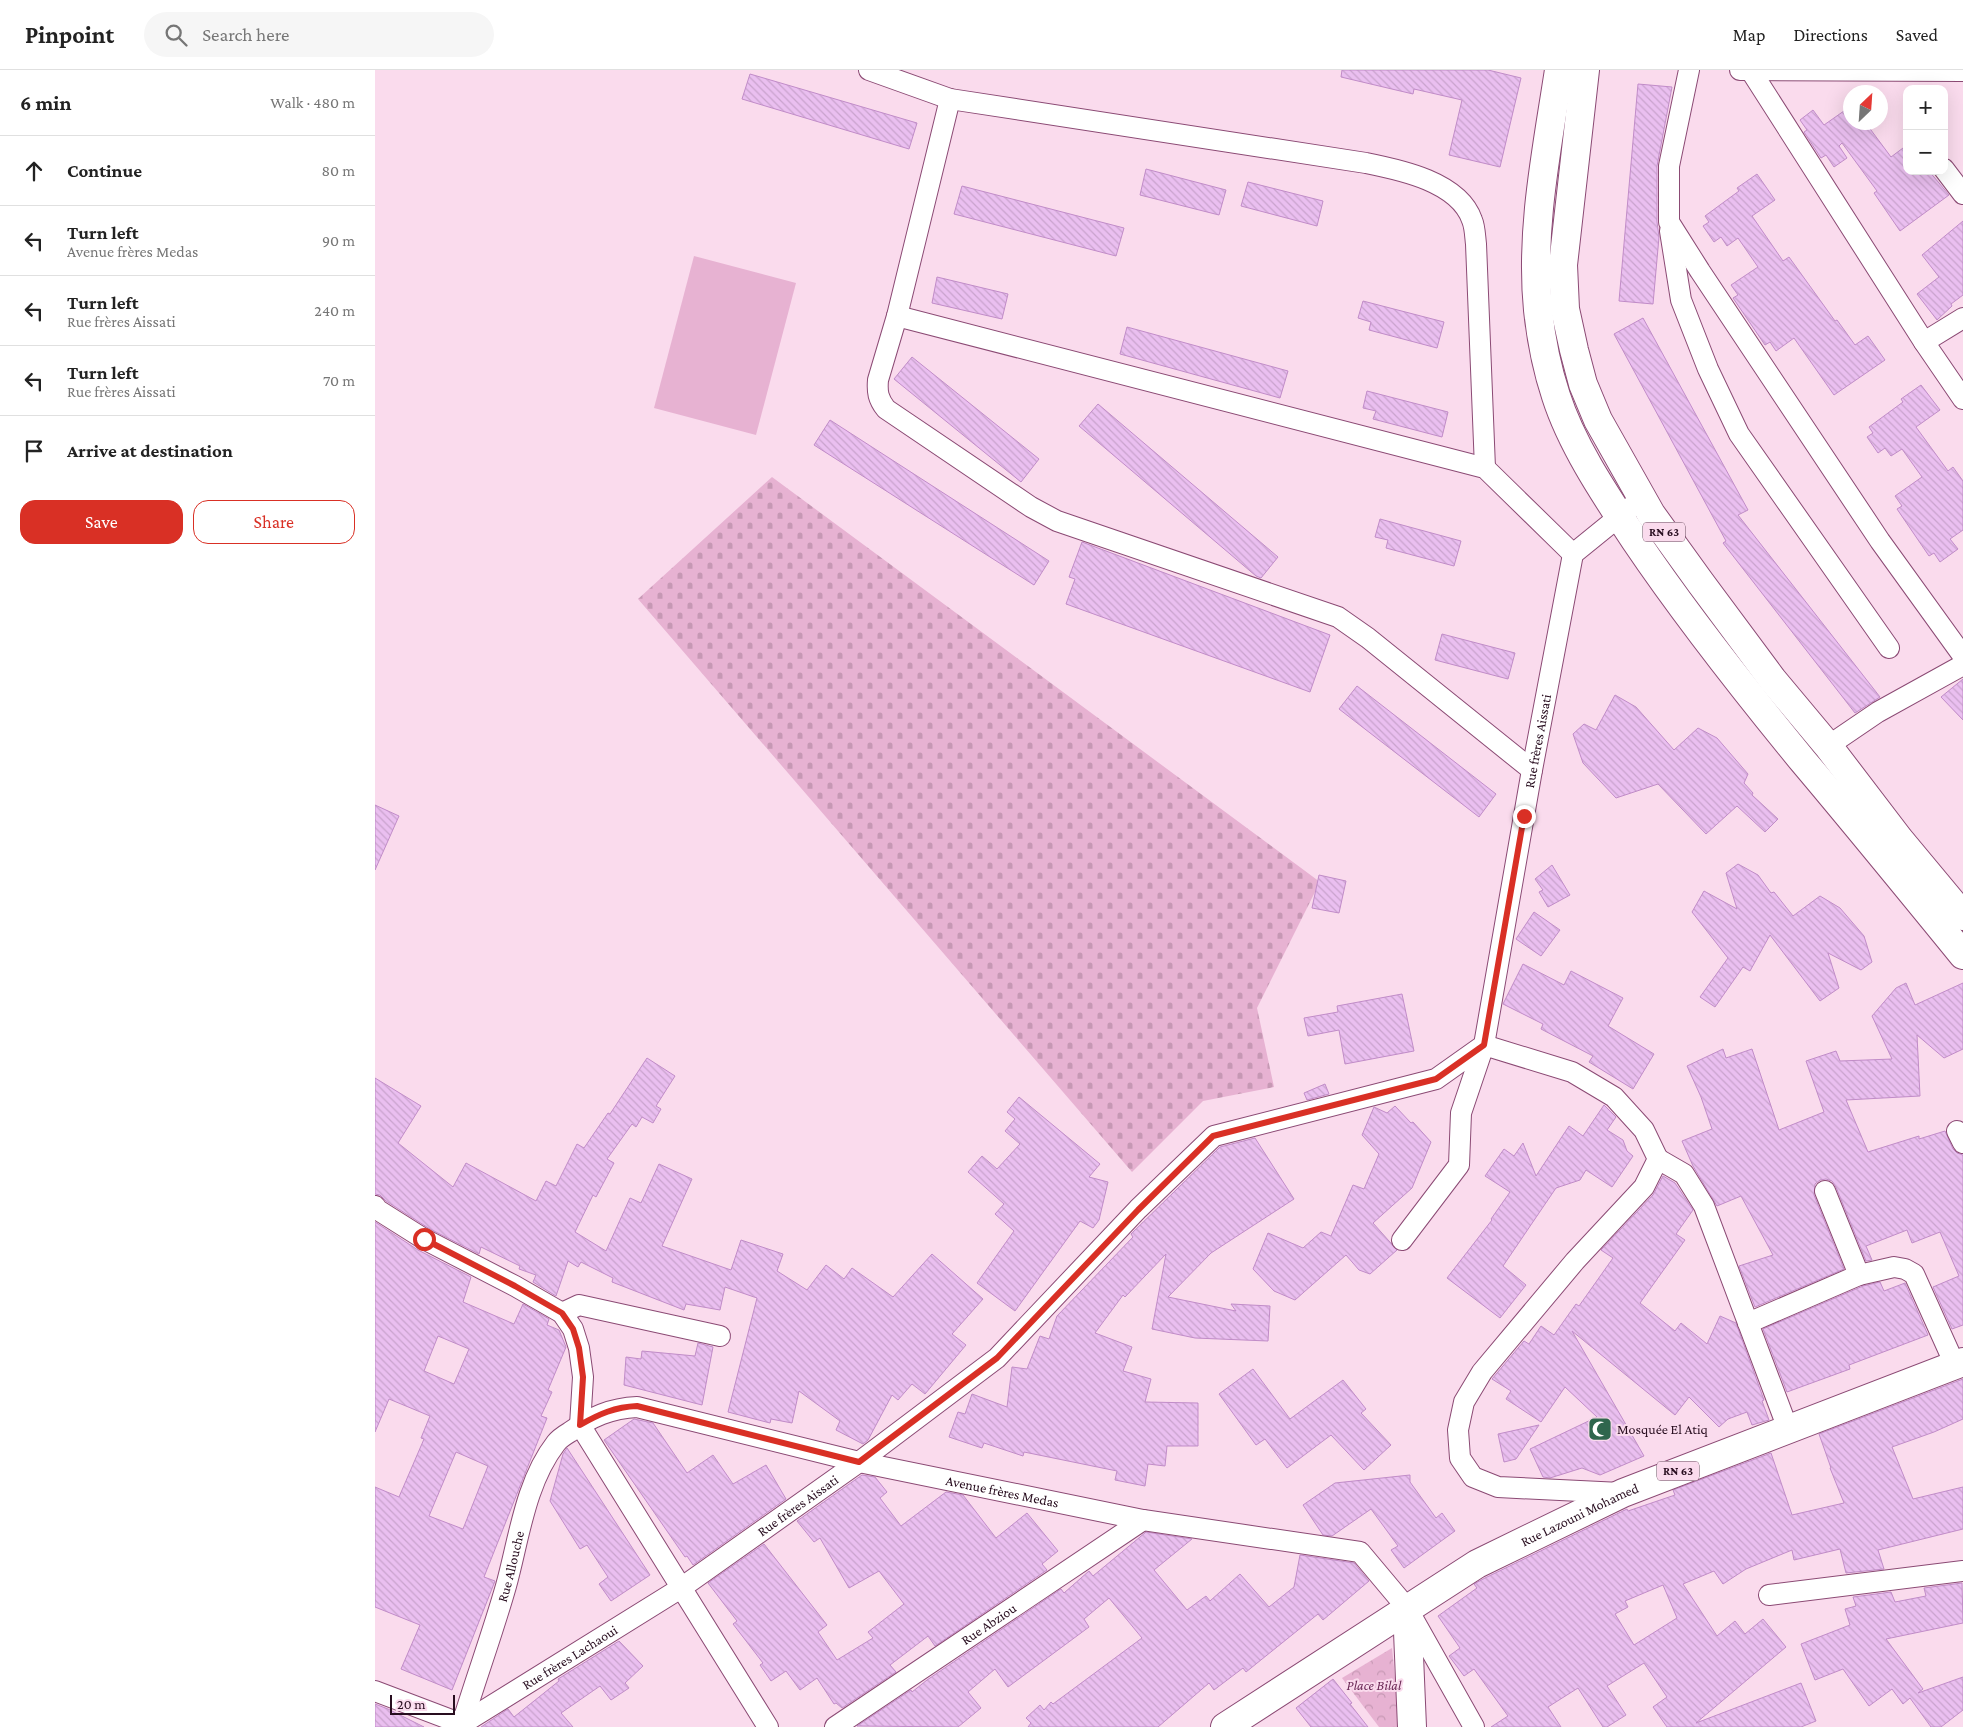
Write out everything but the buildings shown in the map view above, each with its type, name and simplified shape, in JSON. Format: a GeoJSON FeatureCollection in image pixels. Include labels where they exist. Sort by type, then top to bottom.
{"type":"FeatureCollection","features":[{"type":"Feature","properties":{"kind":"main road"},"geometry":{"type":"LineString","coordinates":[[1559,70],[1541,192],[1535,266],[1539,312],[1556,396],[1572,435],[1605,495],[1674,597],[1751,699],[1963,955]]}},
{"type":"Feature","properties":{"kind":"main road","name":"RN 63"},"geometry":{"type":"LineString","coordinates":[[1585,70],[1563,265],[1565,309],[1583,384],[1598,420],[1642,498],[1700,582],[1772,679],[1828,746],[1899,839],[1963,916]]}},
{"type":"Feature","properties":{"kind":"main road","name":"Rue Lazouni Mohamed"},"geometry":{"type":"LineString","coordinates":[[1225,1727],[1477,1564],[1623,1493],[1959,1364]]}},
{"type":"Feature","properties":{"kind":"main road"},"geometry":{"type":"LineString","coordinates":[[1407,1608],[1413,1727]]}},
{"type":"Feature","properties":{"kind":"street"},"geometry":{"type":"LineString","coordinates":[[869,70],[950,99],[1366,163],[1400,170],[1433,181],[1458,198],[1472,219],[1476,244],[1485,468]]}},
{"type":"Feature","properties":{"kind":"street"},"geometry":{"type":"LineString","coordinates":[[1689,70],[1669,166],[1669,222],[1681,300],[1708,369],[1739,434],[1889,648]]}},
{"type":"Feature","properties":{"kind":"street"},"geometry":{"type":"LineString","coordinates":[[1745,71],[1953,70]]}},
{"type":"Feature","properties":{"kind":"street"},"geometry":{"type":"LineString","coordinates":[[1745,71],[1963,399]]}},
{"type":"Feature","properties":{"kind":"street"},"geometry":{"type":"LineString","coordinates":[[950,99],[897,316],[878,380],[879,400],[885,409],[1031,507],[1057,521],[1338,617],[1368,638],[1532,770]]}},
{"type":"Feature","properties":{"kind":"street"},"geometry":{"type":"LineString","coordinates":[[1948,174],[1963,194]]}},
{"type":"Feature","properties":{"kind":"street"},"geometry":{"type":"LineString","coordinates":[[1669,222],[1699,271],[1880,541],[1963,656]]}},
{"type":"Feature","properties":{"kind":"street"},"geometry":{"type":"LineString","coordinates":[[897,316],[1485,468],[1573,554],[1642,498]]}},
{"type":"Feature","properties":{"kind":"street"},"geometry":{"type":"LineString","coordinates":[[1924,342],[1963,318]]}},
{"type":"Feature","properties":{"kind":"street","name":"Rue frères Aissati"},"geometry":{"type":"LineString","coordinates":[[681,1588],[859,1462],[997,1358],[1138,1210],[1213,1136],[1436,1079],[1484,1045],[1532,770],[1573,554]]}},
{"type":"Feature","properties":{"kind":"street"},"geometry":{"type":"LineString","coordinates":[[1828,746],[1879,712],[1963,665]]}},
{"type":"Feature","properties":{"kind":"street"},"geometry":{"type":"LineString","coordinates":[[1402,1240],[1459,1165],[1461,1113],[1484,1045],[1572,1072],[1614,1097],[1643,1130],[1658,1159],[1684,1174],[1704,1206],[1788,1429]]}},
{"type":"Feature","properties":{"kind":"street"},"geometry":{"type":"LineString","coordinates":[[1623,1493],[1498,1487],[1473,1477],[1460,1458],[1458,1430],[1464,1402],[1482,1372],[1575,1261],[1644,1187],[1658,1159]]}},
{"type":"Feature","properties":{"kind":"street"},"geometry":{"type":"LineString","coordinates":[[1825,1191],[1859,1275]]}},
{"type":"Feature","properties":{"kind":"street"},"geometry":{"type":"LineString","coordinates":[[375,1206],[378,1210],[424,1239],[515,1286],[562,1313],[573,1329],[579,1348],[583,1377],[580,1425],[768,1727]]}},
{"type":"Feature","properties":{"kind":"street"},"geometry":{"type":"LineString","coordinates":[[1748,1323],[1859,1275],[1894,1268],[1905,1269],[1914,1274],[1959,1364]]}},
{"type":"Feature","properties":{"kind":"street"},"geometry":{"type":"LineString","coordinates":[[562,1313],[579,1305],[719,1336]]}},
{"type":"Feature","properties":{"kind":"street","name":"Avenue frères Medas"},"geometry":{"type":"LineString","coordinates":[[580,1425],[609,1411],[622,1407],[637,1406],[859,1462],[1143,1520],[1360,1552],[1407,1608],[1474,1727]]}},
{"type":"Feature","properties":{"kind":"street","name":"Rue Allouche"},"geometry":{"type":"LineString","coordinates":[[461,1725],[505,1587],[530,1493],[545,1460],[557,1442],[580,1425]]}},
{"type":"Feature","properties":{"kind":"street","name":"Rue Abziou"},"geometry":{"type":"LineString","coordinates":[[835,1727],[1143,1520]]}},
{"type":"Feature","properties":{"kind":"street"},"geometry":{"type":"LineString","coordinates":[[1769,1595],[1963,1571]]}},
{"type":"Feature","properties":{"kind":"street","name":"Rue frères Lachaoui"},"geometry":{"type":"LineString","coordinates":[[461,1725],[681,1588]]}},
{"type":"Feature","properties":{"kind":"street"},"geometry":{"type":"LineString","coordinates":[[375,1691],[461,1725]]}},
{"type":"Feature","properties":{"kind":"green space"},"geometry":{"type":"Polygon","coordinates":[[[694,256],[796,283],[756,435],[654,408],[694,256]]]}},
{"type":"Feature","properties":{"kind":"green space"},"geometry":{"type":"Polygon","coordinates":[[[772,477],[1320,882],[1257,1008],[1274,1087],[1203,1101],[1132,1172],[638,599],[772,477]]]}},
{"type":"Feature","properties":{"kind":"green space","name":"Place Bilal"},"geometry":{"type":"Polygon","coordinates":[[[1392,1648],[1400,1727],[1379,1727],[1342,1678],[1392,1648]]]}},
{"type":"Feature","properties":{"kind":"place","name":"Mosquée El Atiq"},"geometry":{"type":"Point","coordinates":[1600,1429]}},
{"type":"Feature","properties":{"kind":"route"},"geometry":{"type":"LineString","coordinates":[[424,1239],[515,1286],[562,1313],[573,1329],[579,1348],[583,1377],[580,1425],[597,1415],[622,1407],[637,1406],[859,1462],[997,1358],[1138,1210],[1213,1136],[1436,1079],[1484,1045],[1524,816]]}}]}
